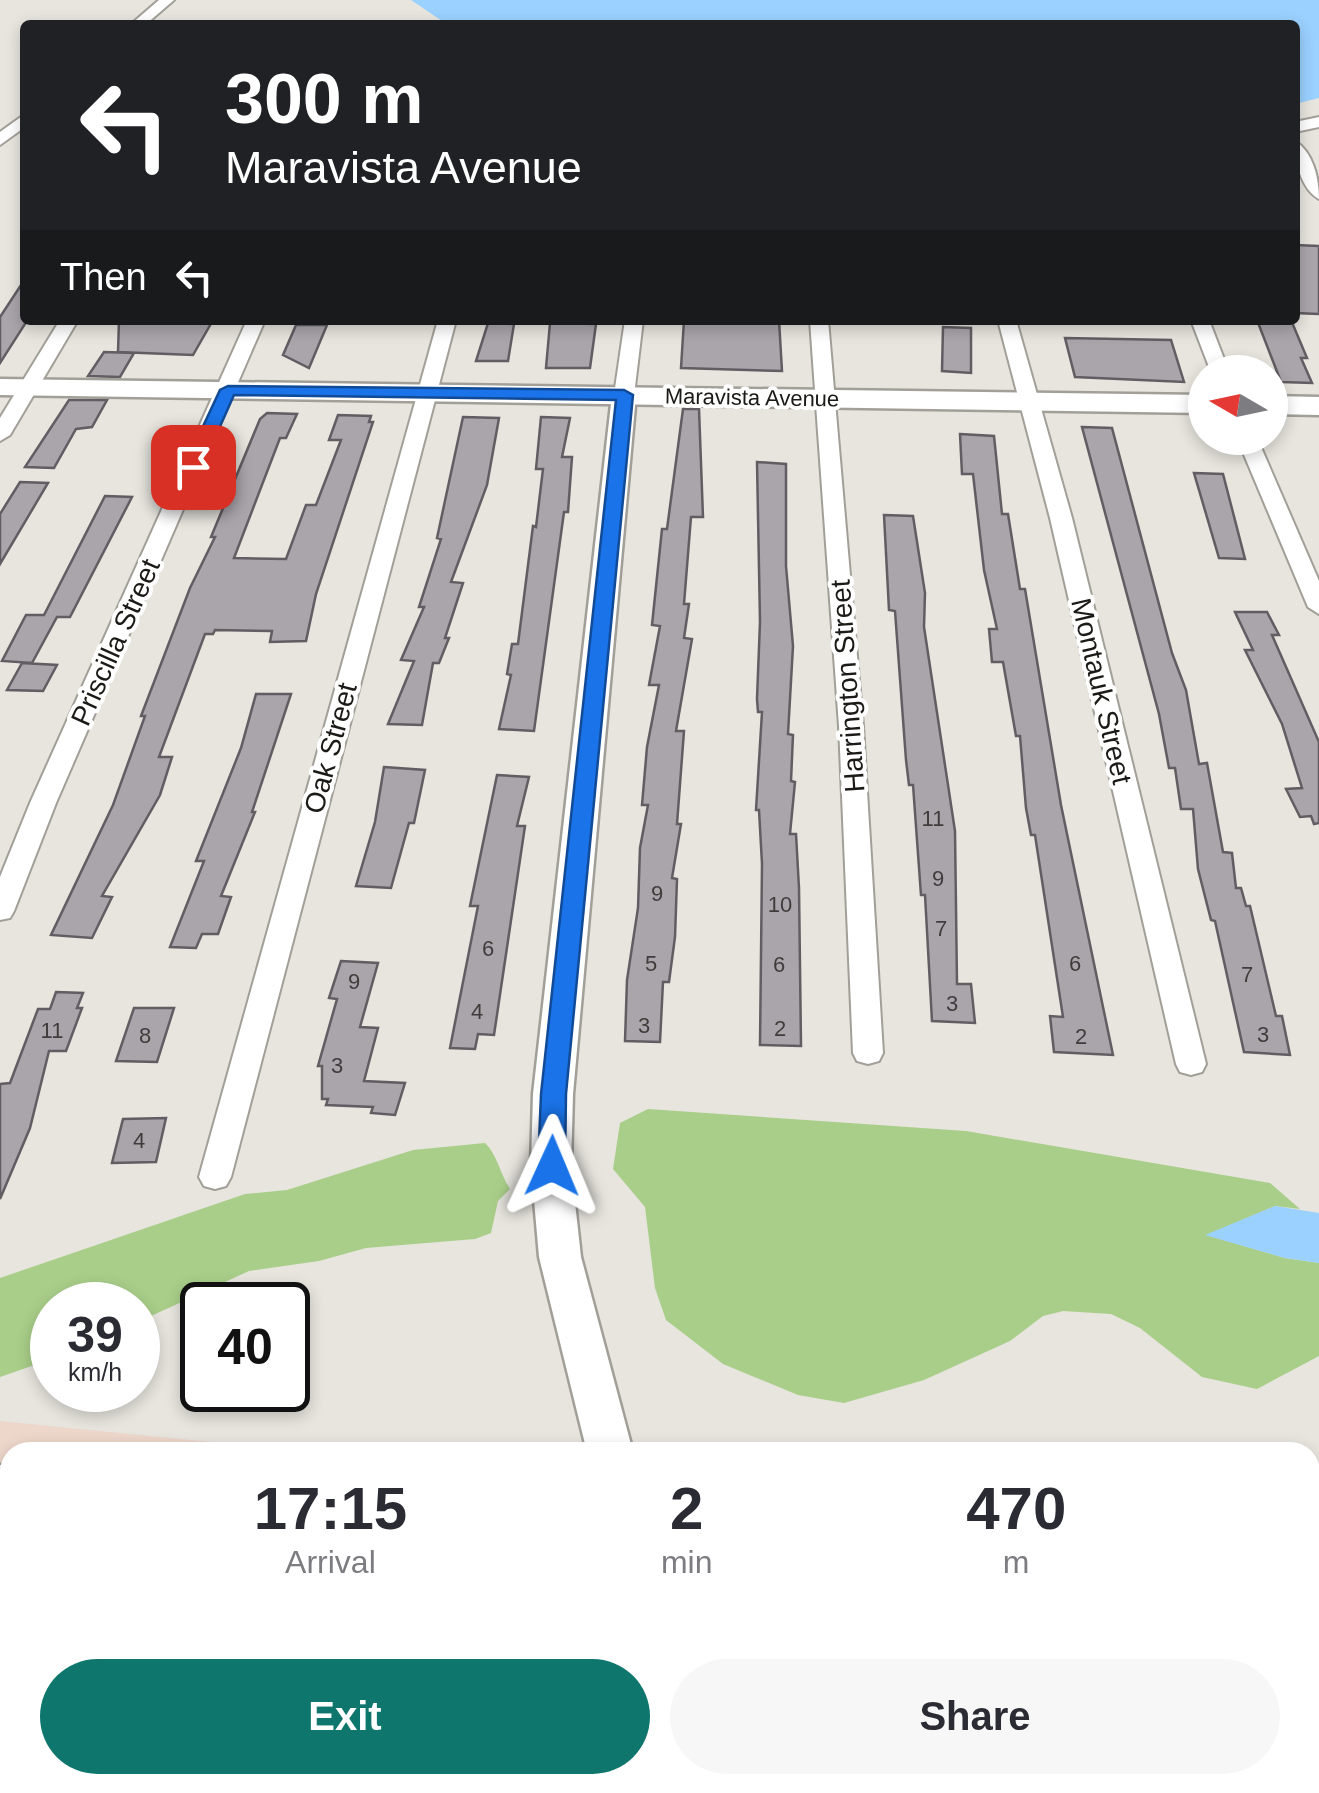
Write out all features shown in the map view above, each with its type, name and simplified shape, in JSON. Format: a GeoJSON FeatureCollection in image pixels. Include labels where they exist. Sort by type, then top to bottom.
{"type":"FeatureCollection","features":[{"type":"Feature","properties":{"kind":"main road","name":"Maravista Avenue"},"geometry":{"type":"LineString","coordinates":[[14,387],[1188,404]]}},
{"type":"Feature","properties":{"kind":"main road"},"geometry":{"type":"LineString","coordinates":[[1288,405],[1319,406]]}},
{"type":"Feature","properties":{"kind":"street"},"geometry":{"type":"LineString","coordinates":[[143,20],[166,0]]}},
{"type":"Feature","properties":{"kind":"street"},"geometry":{"type":"LineString","coordinates":[[0,140],[20,123]]}},
{"type":"Feature","properties":{"kind":"street"},"geometry":{"type":"LineString","coordinates":[[1300,156],[1319,194]]}},
{"type":"Feature","properties":{"kind":"street"},"geometry":{"type":"LineString","coordinates":[[0,435],[14,387],[65,325]]}},
{"type":"Feature","properties":{"kind":"street","name":"Priscilla Street"},"geometry":{"type":"LineString","coordinates":[[0,911],[43,803],[254,325]]}},
{"type":"Feature","properties":{"kind":"street","name":"Oak Street"},"geometry":{"type":"LineString","coordinates":[[215,1177],[445,325]]}},
{"type":"Feature","properties":{"kind":"street"},"geometry":{"type":"LineString","coordinates":[[607,1442],[560,1257],[552,1166],[553,1094],[633,325]]}},
{"type":"Feature","properties":{"kind":"street","name":"Harrington Street"},"geometry":{"type":"LineString","coordinates":[[819,325],[851,726],[868,1053]]}},
{"type":"Feature","properties":{"kind":"street","name":"Montauk Street"},"geometry":{"type":"LineString","coordinates":[[1009,325],[1191,1064]]}},
{"type":"Feature","properties":{"kind":"street"},"geometry":{"type":"LineString","coordinates":[[1202,325],[1213,355]]}},
{"type":"Feature","properties":{"kind":"street"},"geometry":{"type":"LineString","coordinates":[[1254,455],[1319,607]]}},
{"type":"Feature","properties":{"kind":"shaded area"},"geometry":{"type":"Polygon","coordinates":[[[0,1421],[210,1442],[0,1442],[0,1421]]]}},
{"type":"Feature","properties":{"kind":"green space"},"geometry":{"type":"Polygon","coordinates":[[[648,1109],[966,1131],[1270,1183],[1300,1209],[1275,1206],[1207,1235],[1285,1258],[1319,1263],[1319,1356],[1257,1389],[1202,1377],[1140,1328],[1111,1314],[1063,1311],[1043,1316],[1010,1341],[924,1380],[844,1403],[798,1395],[723,1364],[666,1320],[655,1288],[645,1207],[613,1169],[620,1123],[648,1109]]]}},
{"type":"Feature","properties":{"kind":"green space"},"geometry":{"type":"Polygon","coordinates":[[[485,1143],[510,1189],[498,1201],[491,1233],[475,1239],[366,1248],[319,1261],[249,1271],[225,1282],[180,1282],[180,1303],[160,1312],[160,1282],[30,1282],[30,1367],[0,1377],[0,1278],[245,1194],[287,1190],[413,1150],[485,1143]]]}},
{"type":"Feature","properties":{"kind":"water"},"geometry":{"type":"Polygon","coordinates":[[[411,0],[1319,0],[1319,98],[1300,103],[1300,20],[441,20],[411,0]]]}},
{"type":"Feature","properties":{"kind":"water"},"geometry":{"type":"Polygon","coordinates":[[[1275,1206],[1319,1213],[1319,1263],[1285,1258],[1205,1235],[1275,1206]]]}},
{"type":"Feature","properties":{"kind":"building"},"geometry":{"type":"Polygon","coordinates":[[[1300,245],[1319,246],[1319,314],[1300,313],[1300,245]]]}},
{"type":"Feature","properties":{"kind":"building"},"geometry":{"type":"Polygon","coordinates":[[[20,287],[20,325],[24,325],[0,363],[0,317],[20,287]]]}},
{"type":"Feature","properties":{"kind":"building"},"geometry":{"type":"Polygon","coordinates":[[[119,325],[210,325],[193,355],[118,352],[119,325]]]}},
{"type":"Feature","properties":{"kind":"building"},"geometry":{"type":"Polygon","coordinates":[[[296,325],[327,325],[309,368],[283,355],[296,325]]]}},
{"type":"Feature","properties":{"kind":"building"},"geometry":{"type":"Polygon","coordinates":[[[487,325],[514,325],[508,361],[476,361],[487,325]]]}},
{"type":"Feature","properties":{"kind":"building"},"geometry":{"type":"Polygon","coordinates":[[[550,325],[596,325],[590,368],[546,368],[550,325]]]}},
{"type":"Feature","properties":{"kind":"building"},"geometry":{"type":"Polygon","coordinates":[[[684,325],[779,325],[782,371],[681,368],[684,325]]]}},
{"type":"Feature","properties":{"kind":"building"},"geometry":{"type":"Polygon","coordinates":[[[1259,325],[1293,325],[1312,383],[1288,382],[1288,355],[1271,355],[1259,325]]]}},
{"type":"Feature","properties":{"kind":"building"},"geometry":{"type":"Polygon","coordinates":[[[943,327],[971,328],[971,373],[942,371],[943,327]]]}},
{"type":"Feature","properties":{"kind":"building"},"geometry":{"type":"Polygon","coordinates":[[[1065,338],[1171,340],[1184,382],[1075,377],[1065,338]]]}},
{"type":"Feature","properties":{"kind":"building"},"geometry":{"type":"Polygon","coordinates":[[[104,352],[134,353],[120,377],[88,376],[104,352]]]}},
{"type":"Feature","properties":{"kind":"building"},"geometry":{"type":"Polygon","coordinates":[[[69,400],[107,400],[92,427],[76,429],[54,468],[25,467],[69,400]]]}},
{"type":"Feature","properties":{"kind":"building"},"geometry":{"type":"Polygon","coordinates":[[[683,409],[699,409],[703,517],[691,517],[684,604],[689,604],[684,638],[692,639],[676,731],[684,731],[677,824],[681,824],[672,878],[677,879],[675,937],[669,982],[663,982],[660,1042],[625,1041],[627,980],[648,805],[642,805],[647,747],[659,685],[649,685],[660,626],[652,625],[662,529],[667,529],[683,409]]]}},
{"type":"Feature","properties":{"kind":"building"},"geometry":{"type":"Polygon","coordinates":[[[267,413],[297,414],[286,438],[280,438],[234,558],[286,559],[306,505],[316,505],[341,440],[329,440],[338,415],[371,416],[369,422],[373,422],[316,594],[306,641],[270,642],[272,631],[215,630],[205,634],[159,757],[172,757],[160,795],[102,896],[112,897],[92,938],[51,935],[113,805],[145,716],[141,716],[190,588],[215,537],[211,537],[260,419],[267,413]]]}},
{"type":"Feature","properties":{"kind":"building"},"geometry":{"type":"Polygon","coordinates":[[[463,417],[499,418],[487,485],[451,582],[463,583],[445,638],[449,638],[439,663],[433,663],[422,725],[388,724],[414,661],[401,660],[424,607],[419,607],[441,539],[437,538],[463,417]]]}},
{"type":"Feature","properties":{"kind":"building"},"geometry":{"type":"Polygon","coordinates":[[[541,417],[570,418],[562,457],[572,457],[568,512],[564,512],[534,731],[499,729],[511,675],[507,674],[512,644],[518,644],[533,526],[536,527],[543,469],[536,469],[541,417]]]}},
{"type":"Feature","properties":{"kind":"building"},"geometry":{"type":"Polygon","coordinates":[[[1082,427],[1112,428],[1172,653],[1186,690],[1199,764],[1207,763],[1223,852],[1232,853],[1236,888],[1241,888],[1246,906],[1250,906],[1276,1016],[1282,1016],[1290,1055],[1244,1052],[1215,921],[1211,920],[1198,869],[1193,809],[1181,809],[1175,768],[1169,768],[1159,714],[1082,427]]]}},
{"type":"Feature","properties":{"kind":"building"},"geometry":{"type":"Polygon","coordinates":[[[960,434],[994,436],[1002,514],[1008,514],[1020,589],[1025,589],[1061,805],[1113,1055],[1054,1052],[1050,1016],[1063,1017],[1035,835],[1031,835],[1026,808],[1020,736],[1016,736],[1003,662],[992,662],[989,629],[997,629],[984,570],[973,474],[962,474],[960,434]]]}},
{"type":"Feature","properties":{"kind":"building"},"geometry":{"type":"Polygon","coordinates":[[[757,462],[786,464],[786,566],[793,646],[788,734],[793,735],[791,781],[795,782],[790,834],[796,834],[799,888],[801,1046],[760,1045],[762,864],[756,810],[762,712],[758,712],[757,699],[757,462]]]}},
{"type":"Feature","properties":{"kind":"building"},"geometry":{"type":"Polygon","coordinates":[[[1194,473],[1223,474],[1245,559],[1219,558],[1194,473]]]}},
{"type":"Feature","properties":{"kind":"building"},"geometry":{"type":"Polygon","coordinates":[[[20,482],[48,483],[0,564],[0,514],[20,482]]]}},
{"type":"Feature","properties":{"kind":"building"},"geometry":{"type":"Polygon","coordinates":[[[105,496],[132,497],[70,617],[57,617],[32,663],[2,661],[26,615],[44,615],[105,496]]]}},
{"type":"Feature","properties":{"kind":"building"},"geometry":{"type":"Polygon","coordinates":[[[884,515],[913,516],[925,593],[924,627],[955,831],[957,984],[971,984],[975,1023],[932,1021],[925,895],[921,895],[913,785],[909,785],[906,760],[895,611],[889,610],[884,515]]]}},
{"type":"Feature","properties":{"kind":"building"},"geometry":{"type":"Polygon","coordinates":[[[1235,612],[1267,612],[1279,635],[1272,635],[1319,742],[1319,823],[1314,824],[1311,816],[1300,817],[1286,789],[1302,788],[1282,724],[1245,650],[1253,650],[1235,612]]]}},
{"type":"Feature","properties":{"kind":"building"},"geometry":{"type":"Polygon","coordinates":[[[22,663],[57,665],[43,691],[7,690],[22,663]]]}},
{"type":"Feature","properties":{"kind":"building"},"geometry":{"type":"Polygon","coordinates":[[[256,694],[291,694],[255,812],[221,896],[231,897],[218,934],[202,934],[196,948],[170,947],[204,861],[196,861],[241,748],[256,694]]]}},
{"type":"Feature","properties":{"kind":"building"},"geometry":{"type":"Polygon","coordinates":[[[384,767],[425,770],[414,823],[409,823],[391,888],[356,886],[375,822],[384,767]]]}},
{"type":"Feature","properties":{"kind":"building"},"geometry":{"type":"Polygon","coordinates":[[[497,775],[529,777],[517,826],[525,826],[494,1035],[478,1034],[475,1049],[450,1048],[478,906],[470,906],[497,775]]]}},
{"type":"Feature","properties":{"kind":"building"},"geometry":{"type":"Polygon","coordinates":[[[341,961],[378,963],[360,1027],[378,1028],[364,1081],[405,1083],[395,1115],[371,1113],[373,1107],[326,1105],[328,1099],[322,1099],[322,1066],[318,1066],[337,999],[329,998],[341,961]]]}},
{"type":"Feature","properties":{"kind":"building"},"geometry":{"type":"Polygon","coordinates":[[[56,992],[83,993],[77,1008],[82,1008],[66,1051],[49,1051],[30,1128],[0,1199],[0,1084],[10,1083],[38,1009],[50,1009],[56,992]]]}},
{"type":"Feature","properties":{"kind":"building"},"geometry":{"type":"Polygon","coordinates":[[[134,1008],[174,1008],[157,1062],[116,1061],[134,1008]]]}},
{"type":"Feature","properties":{"kind":"building"},"geometry":{"type":"Polygon","coordinates":[[[166,1118],[156,1162],[112,1163],[123,1119],[166,1118]]]}},
{"type":"Feature","properties":{"kind":"route"},"geometry":{"type":"LineString","coordinates":[[193,467],[228,390],[624,395],[553,1094],[552,1166]]}}]}
